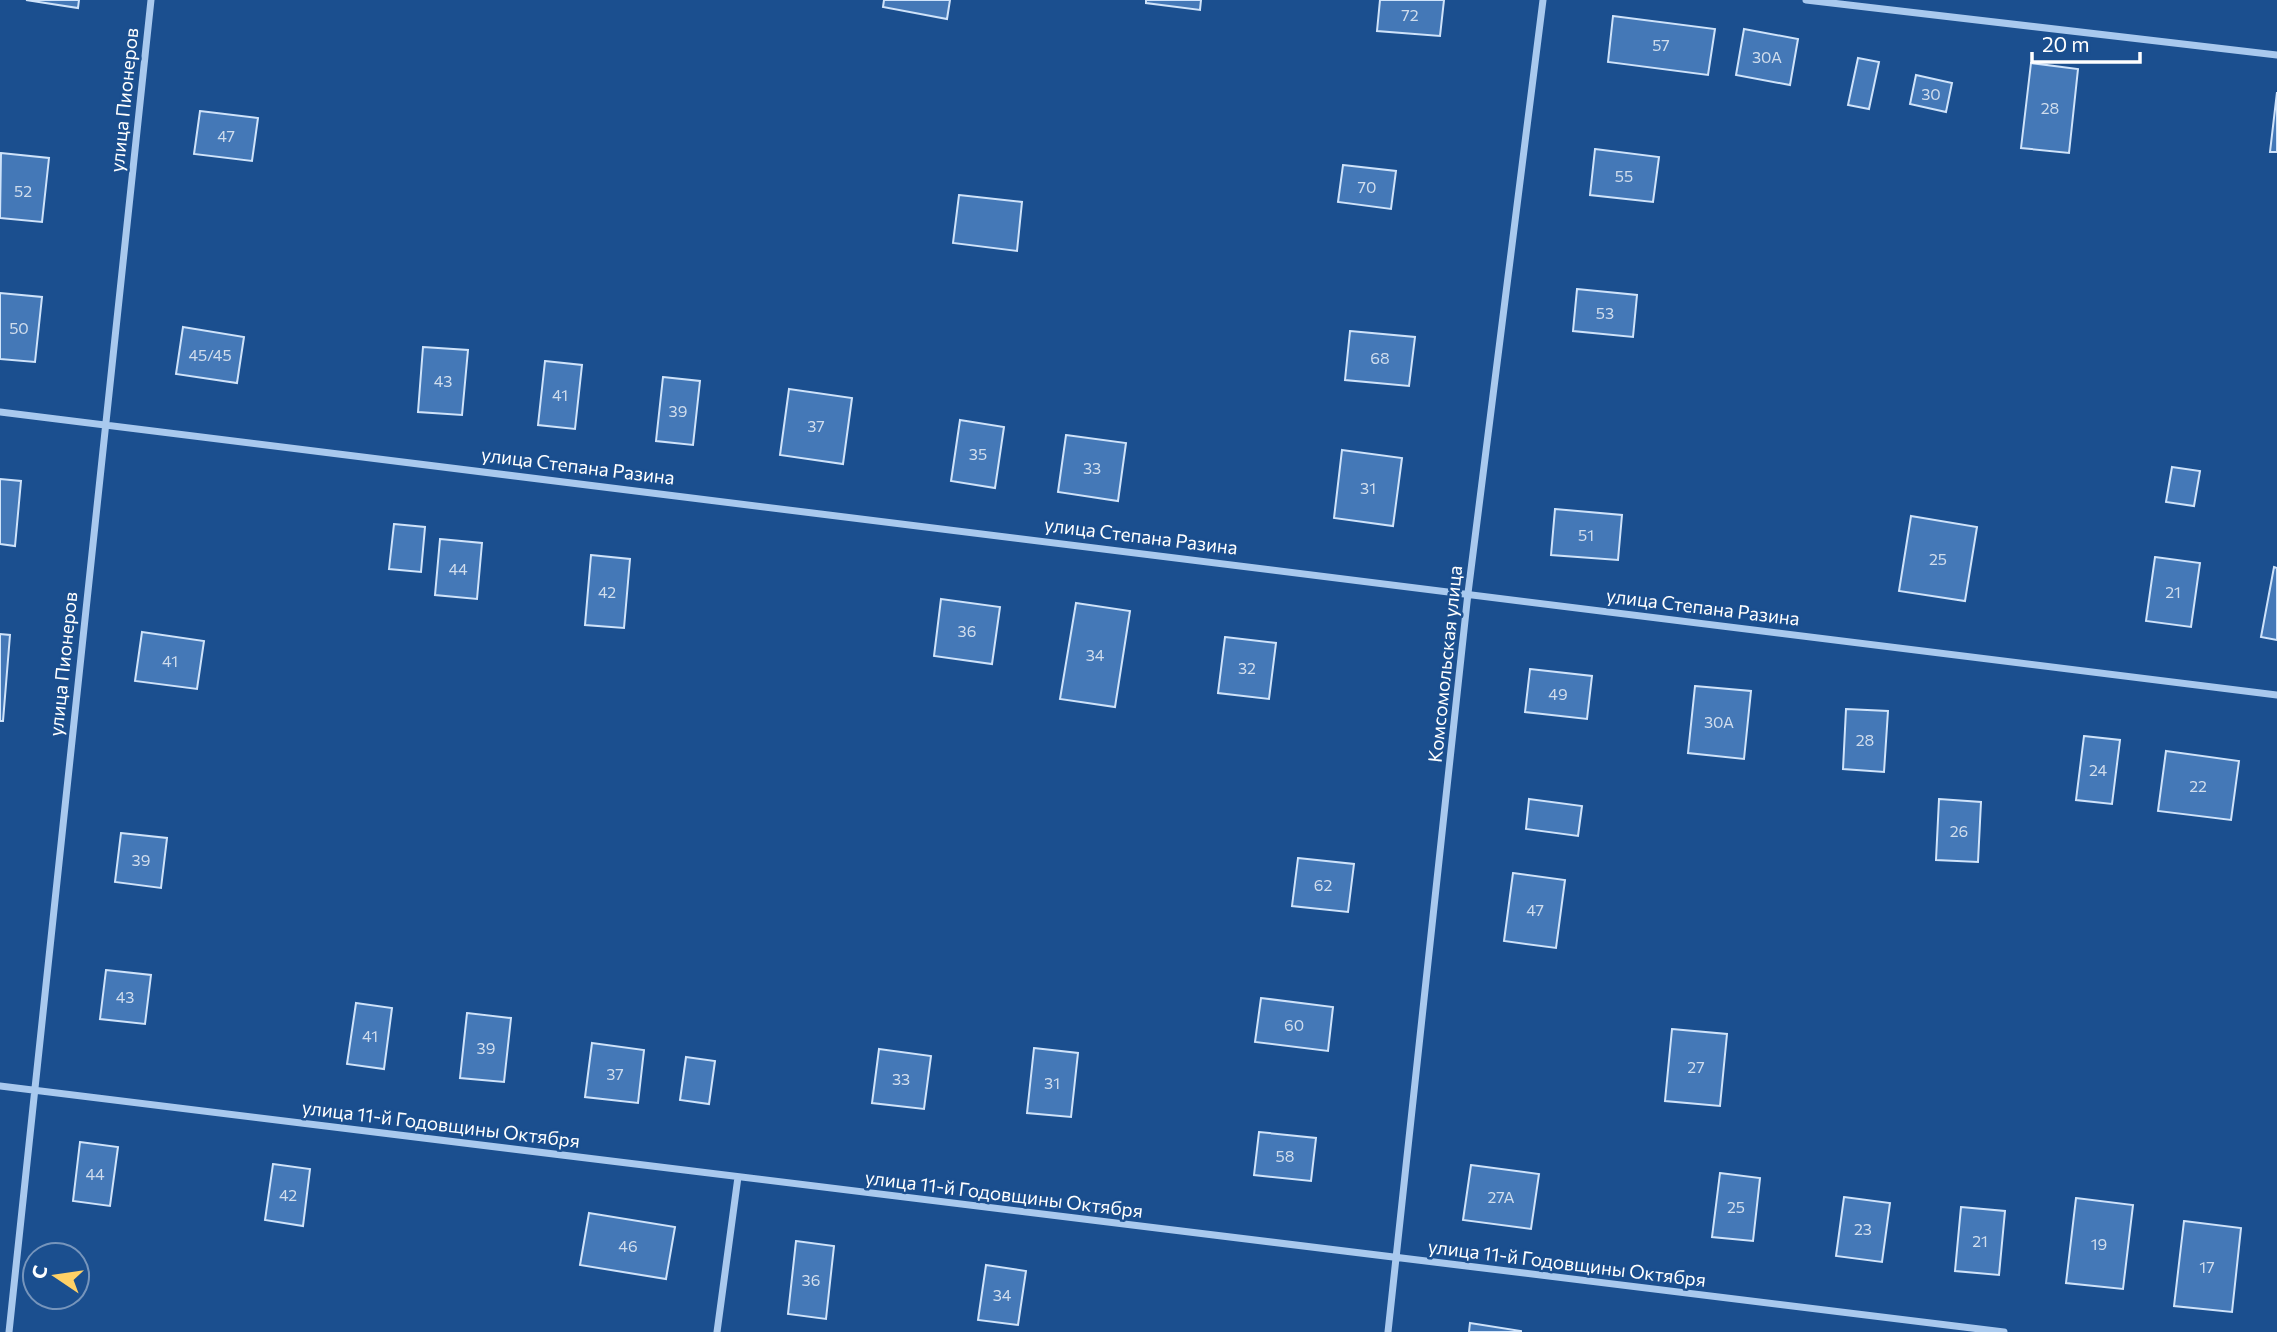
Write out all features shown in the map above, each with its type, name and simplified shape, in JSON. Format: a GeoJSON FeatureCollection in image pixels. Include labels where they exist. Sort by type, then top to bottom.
{"type":"FeatureCollection","features":[{"type":"Feature","properties":{"kind":"street","name":"улица Пионеров"},"geometry":{"type":"LineString","coordinates":[[9,1332],[151,0]]}},
{"type":"Feature","properties":{"kind":"street","name":"Комсомольская улица"},"geometry":{"type":"LineString","coordinates":[[1388,1332],[1468,593],[1543,0]]}},
{"type":"Feature","properties":{"kind":"street"},"geometry":{"type":"LineString","coordinates":[[1806,0],[2277,55]]}},
{"type":"Feature","properties":{"kind":"street","name":"улица Степана Разина"},"geometry":{"type":"LineString","coordinates":[[0,412],[2277,695]]}},
{"type":"Feature","properties":{"kind":"street","name":"улица 11-й Годовщины Октября"},"geometry":{"type":"LineString","coordinates":[[0,1086],[2004,1332]]}},
{"type":"Feature","properties":{"kind":"street"},"geometry":{"type":"LineString","coordinates":[[718,1332],[738,1177]]}},
{"type":"Feature","properties":{"kind":"building"},"geometry":{"type":"Polygon","coordinates":[[[26,0],[79,0],[78,8],[26,0]]]}},
{"type":"Feature","properties":{"kind":"building"},"geometry":{"type":"Polygon","coordinates":[[[884,0],[950,0],[947,19],[883,7],[884,0]]]}},
{"type":"Feature","properties":{"kind":"building"},"geometry":{"type":"Polygon","coordinates":[[[1146,0],[1201,0],[1200,10],[1146,3],[1146,0]]]}},
{"type":"Feature","properties":{"kind":"building"},"geometry":{"type":"Polygon","coordinates":[[[1380,0],[1444,0],[1440,36],[1377,31],[1380,0]]]}},
{"type":"Feature","properties":{"kind":"building"},"geometry":{"type":"Polygon","coordinates":[[[1613,16],[1715,29],[1708,75],[1608,62],[1613,16]]]}},
{"type":"Feature","properties":{"kind":"building"},"geometry":{"type":"Polygon","coordinates":[[[1744,29],[1798,39],[1790,85],[1736,75],[1744,29]]]}},
{"type":"Feature","properties":{"kind":"building"},"geometry":{"type":"Polygon","coordinates":[[[1858,58],[1879,62],[1869,109],[1848,105],[1858,58]]]}},
{"type":"Feature","properties":{"kind":"building"},"geometry":{"type":"Polygon","coordinates":[[[2031,63],[2078,69],[2069,153],[2021,148],[2031,63]]]}},
{"type":"Feature","properties":{"kind":"building"},"geometry":{"type":"Polygon","coordinates":[[[1916,75],[1952,83],[1946,112],[1910,104],[1916,75]]]}},
{"type":"Feature","properties":{"kind":"building"},"geometry":{"type":"Polygon","coordinates":[[[2277,92],[2277,152],[2270,152],[2277,92]]]}},
{"type":"Feature","properties":{"kind":"building"},"geometry":{"type":"Polygon","coordinates":[[[200,111],[258,118],[252,161],[194,154],[200,111]]]}},
{"type":"Feature","properties":{"kind":"building"},"geometry":{"type":"Polygon","coordinates":[[[1595,149],[1659,157],[1653,202],[1590,195],[1595,149]]]}},
{"type":"Feature","properties":{"kind":"building"},"geometry":{"type":"Polygon","coordinates":[[[1,153],[49,158],[42,222],[0,218],[1,153]]]}},
{"type":"Feature","properties":{"kind":"building"},"geometry":{"type":"Polygon","coordinates":[[[1343,165],[1396,171],[1391,209],[1338,202],[1343,165]]]}},
{"type":"Feature","properties":{"kind":"building"},"geometry":{"type":"Polygon","coordinates":[[[959,195],[1022,202],[1017,251],[953,243],[959,195]]]}},
{"type":"Feature","properties":{"kind":"building"},"geometry":{"type":"Polygon","coordinates":[[[1577,289],[1637,295],[1633,337],[1573,331],[1577,289]]]}},
{"type":"Feature","properties":{"kind":"building"},"geometry":{"type":"Polygon","coordinates":[[[0,293],[42,297],[35,362],[0,359],[0,293]]]}},
{"type":"Feature","properties":{"kind":"building"},"geometry":{"type":"Polygon","coordinates":[[[183,327],[244,337],[237,383],[176,374],[183,327]]]}},
{"type":"Feature","properties":{"kind":"building"},"geometry":{"type":"Polygon","coordinates":[[[1350,331],[1415,337],[1409,386],[1345,380],[1350,331]]]}},
{"type":"Feature","properties":{"kind":"building"},"geometry":{"type":"Polygon","coordinates":[[[423,347],[468,350],[462,415],[418,412],[423,347]]]}},
{"type":"Feature","properties":{"kind":"building"},"geometry":{"type":"Polygon","coordinates":[[[545,361],[582,365],[575,429],[538,425],[545,361]]]}},
{"type":"Feature","properties":{"kind":"building"},"geometry":{"type":"Polygon","coordinates":[[[663,377],[700,381],[693,445],[656,441],[663,377]]]}},
{"type":"Feature","properties":{"kind":"building"},"geometry":{"type":"Polygon","coordinates":[[[789,389],[852,398],[843,464],[780,455],[789,389]]]}},
{"type":"Feature","properties":{"kind":"building"},"geometry":{"type":"Polygon","coordinates":[[[960,420],[1004,427],[995,488],[951,481],[960,420]]]}},
{"type":"Feature","properties":{"kind":"building"},"geometry":{"type":"Polygon","coordinates":[[[1066,435],[1126,443],[1118,501],[1058,492],[1066,435]]]}},
{"type":"Feature","properties":{"kind":"building"},"geometry":{"type":"Polygon","coordinates":[[[1342,450],[1402,458],[1393,526],[1334,518],[1342,450]]]}},
{"type":"Feature","properties":{"kind":"building"},"geometry":{"type":"Polygon","coordinates":[[[2172,467],[2200,471],[2194,506],[2166,502],[2172,467]]]}},
{"type":"Feature","properties":{"kind":"building"},"geometry":{"type":"Polygon","coordinates":[[[0,479],[21,481],[15,546],[0,544],[0,479]]]}},
{"type":"Feature","properties":{"kind":"building"},"geometry":{"type":"Polygon","coordinates":[[[1555,509],[1622,515],[1618,560],[1551,555],[1555,509]]]}},
{"type":"Feature","properties":{"kind":"building"},"geometry":{"type":"Polygon","coordinates":[[[1911,516],[1977,527],[1965,601],[1899,591],[1911,516]]]}},
{"type":"Feature","properties":{"kind":"building"},"geometry":{"type":"Polygon","coordinates":[[[394,524],[425,527],[421,572],[389,569],[394,524]]]}},
{"type":"Feature","properties":{"kind":"building"},"geometry":{"type":"Polygon","coordinates":[[[440,539],[482,543],[477,599],[435,595],[440,539]]]}},
{"type":"Feature","properties":{"kind":"building"},"geometry":{"type":"Polygon","coordinates":[[[591,555],[630,559],[624,628],[585,625],[591,555]]]}},
{"type":"Feature","properties":{"kind":"building"},"geometry":{"type":"Polygon","coordinates":[[[2155,557],[2200,563],[2191,627],[2146,621],[2155,557]]]}},
{"type":"Feature","properties":{"kind":"building"},"geometry":{"type":"Polygon","coordinates":[[[2274,567],[2277,568],[2277,640],[2261,637],[2274,567]]]}},
{"type":"Feature","properties":{"kind":"building"},"geometry":{"type":"Polygon","coordinates":[[[941,599],[1000,607],[992,664],[934,656],[941,599]]]}},
{"type":"Feature","properties":{"kind":"building"},"geometry":{"type":"Polygon","coordinates":[[[1076,603],[1130,611],[1115,707],[1060,699],[1076,603]]]}},
{"type":"Feature","properties":{"kind":"building"},"geometry":{"type":"Polygon","coordinates":[[[142,632],[204,641],[197,689],[135,681],[142,632]]]}},
{"type":"Feature","properties":{"kind":"building"},"geometry":{"type":"Polygon","coordinates":[[[0,634],[10,635],[3,721],[0,721],[0,634]]]}},
{"type":"Feature","properties":{"kind":"building"},"geometry":{"type":"Polygon","coordinates":[[[1225,637],[1276,643],[1269,699],[1218,693],[1225,637]]]}},
{"type":"Feature","properties":{"kind":"building"},"geometry":{"type":"Polygon","coordinates":[[[1530,669],[1592,676],[1587,719],[1525,712],[1530,669]]]}},
{"type":"Feature","properties":{"kind":"building"},"geometry":{"type":"Polygon","coordinates":[[[1695,686],[1751,691],[1744,759],[1688,753],[1695,686]]]}},
{"type":"Feature","properties":{"kind":"building"},"geometry":{"type":"Polygon","coordinates":[[[1846,709],[1888,711],[1884,772],[1843,769],[1846,709]]]}},
{"type":"Feature","properties":{"kind":"building"},"geometry":{"type":"Polygon","coordinates":[[[2084,736],[2120,740],[2112,804],[2076,800],[2084,736]]]}},
{"type":"Feature","properties":{"kind":"building"},"geometry":{"type":"Polygon","coordinates":[[[2166,751],[2239,761],[2231,820],[2158,811],[2166,751]]]}},
{"type":"Feature","properties":{"kind":"building"},"geometry":{"type":"Polygon","coordinates":[[[1529,799],[1582,806],[1578,836],[1526,829],[1529,799]]]}},
{"type":"Feature","properties":{"kind":"building"},"geometry":{"type":"Polygon","coordinates":[[[1939,799],[1981,802],[1978,862],[1936,860],[1939,799]]]}},
{"type":"Feature","properties":{"kind":"building"},"geometry":{"type":"Polygon","coordinates":[[[121,833],[167,838],[161,888],[115,882],[121,833]]]}},
{"type":"Feature","properties":{"kind":"building"},"geometry":{"type":"Polygon","coordinates":[[[1298,858],[1354,864],[1348,912],[1292,906],[1298,858]]]}},
{"type":"Feature","properties":{"kind":"building"},"geometry":{"type":"Polygon","coordinates":[[[1513,873],[1565,880],[1556,948],[1504,941],[1513,873]]]}},
{"type":"Feature","properties":{"kind":"building"},"geometry":{"type":"Polygon","coordinates":[[[106,970],[151,975],[145,1024],[100,1019],[106,970]]]}},
{"type":"Feature","properties":{"kind":"building"},"geometry":{"type":"Polygon","coordinates":[[[1261,998],[1333,1007],[1328,1051],[1255,1042],[1261,998]]]}},
{"type":"Feature","properties":{"kind":"building"},"geometry":{"type":"Polygon","coordinates":[[[356,1003],[392,1008],[384,1069],[347,1064],[356,1003]]]}},
{"type":"Feature","properties":{"kind":"building"},"geometry":{"type":"Polygon","coordinates":[[[467,1013],[511,1018],[504,1082],[460,1078],[467,1013]]]}},
{"type":"Feature","properties":{"kind":"building"},"geometry":{"type":"Polygon","coordinates":[[[1672,1029],[1727,1034],[1720,1106],[1665,1101],[1672,1029]]]}},
{"type":"Feature","properties":{"kind":"building"},"geometry":{"type":"Polygon","coordinates":[[[592,1043],[644,1050],[638,1103],[585,1097],[592,1043]]]}},
{"type":"Feature","properties":{"kind":"building"},"geometry":{"type":"Polygon","coordinates":[[[1034,1048],[1078,1053],[1071,1117],[1027,1113],[1034,1048]]]}},
{"type":"Feature","properties":{"kind":"building"},"geometry":{"type":"Polygon","coordinates":[[[879,1049],[931,1056],[924,1109],[872,1103],[879,1049]]]}},
{"type":"Feature","properties":{"kind":"building"},"geometry":{"type":"Polygon","coordinates":[[[686,1057],[715,1061],[709,1104],[680,1100],[686,1057]]]}},
{"type":"Feature","properties":{"kind":"building"},"geometry":{"type":"Polygon","coordinates":[[[1259,1132],[1316,1138],[1311,1181],[1254,1175],[1259,1132]]]}},
{"type":"Feature","properties":{"kind":"building"},"geometry":{"type":"Polygon","coordinates":[[[80,1142],[118,1147],[110,1206],[73,1201],[80,1142]]]}},
{"type":"Feature","properties":{"kind":"building"},"geometry":{"type":"Polygon","coordinates":[[[273,1164],[310,1169],[303,1226],[265,1220],[273,1164]]]}},
{"type":"Feature","properties":{"kind":"building"},"geometry":{"type":"Polygon","coordinates":[[[1471,1165],[1539,1174],[1531,1229],[1463,1220],[1471,1165]]]}},
{"type":"Feature","properties":{"kind":"building"},"geometry":{"type":"Polygon","coordinates":[[[1720,1173],[1760,1178],[1753,1241],[1712,1237],[1720,1173]]]}},
{"type":"Feature","properties":{"kind":"building"},"geometry":{"type":"Polygon","coordinates":[[[1844,1197],[1890,1203],[1882,1262],[1836,1256],[1844,1197]]]}},
{"type":"Feature","properties":{"kind":"building"},"geometry":{"type":"Polygon","coordinates":[[[2076,1198],[2133,1205],[2123,1289],[2066,1283],[2076,1198]]]}},
{"type":"Feature","properties":{"kind":"building"},"geometry":{"type":"Polygon","coordinates":[[[1961,1207],[2005,1211],[1999,1275],[1955,1271],[1961,1207]]]}},
{"type":"Feature","properties":{"kind":"building"},"geometry":{"type":"Polygon","coordinates":[[[589,1213],[675,1227],[666,1279],[580,1265],[589,1213]]]}},
{"type":"Feature","properties":{"kind":"building"},"geometry":{"type":"Polygon","coordinates":[[[2184,1221],[2241,1228],[2232,1312],[2174,1306],[2184,1221]]]}},
{"type":"Feature","properties":{"kind":"building"},"geometry":{"type":"Polygon","coordinates":[[[796,1241],[834,1246],[826,1319],[788,1314],[796,1241]]]}},
{"type":"Feature","properties":{"kind":"building"},"geometry":{"type":"Polygon","coordinates":[[[986,1265],[1026,1271],[1018,1325],[978,1320],[986,1265]]]}},
{"type":"Feature","properties":{"kind":"building"},"geometry":{"type":"Polygon","coordinates":[[[1470,1323],[1521,1331],[1521,1332],[1469,1332],[1470,1323]]]}}]}
